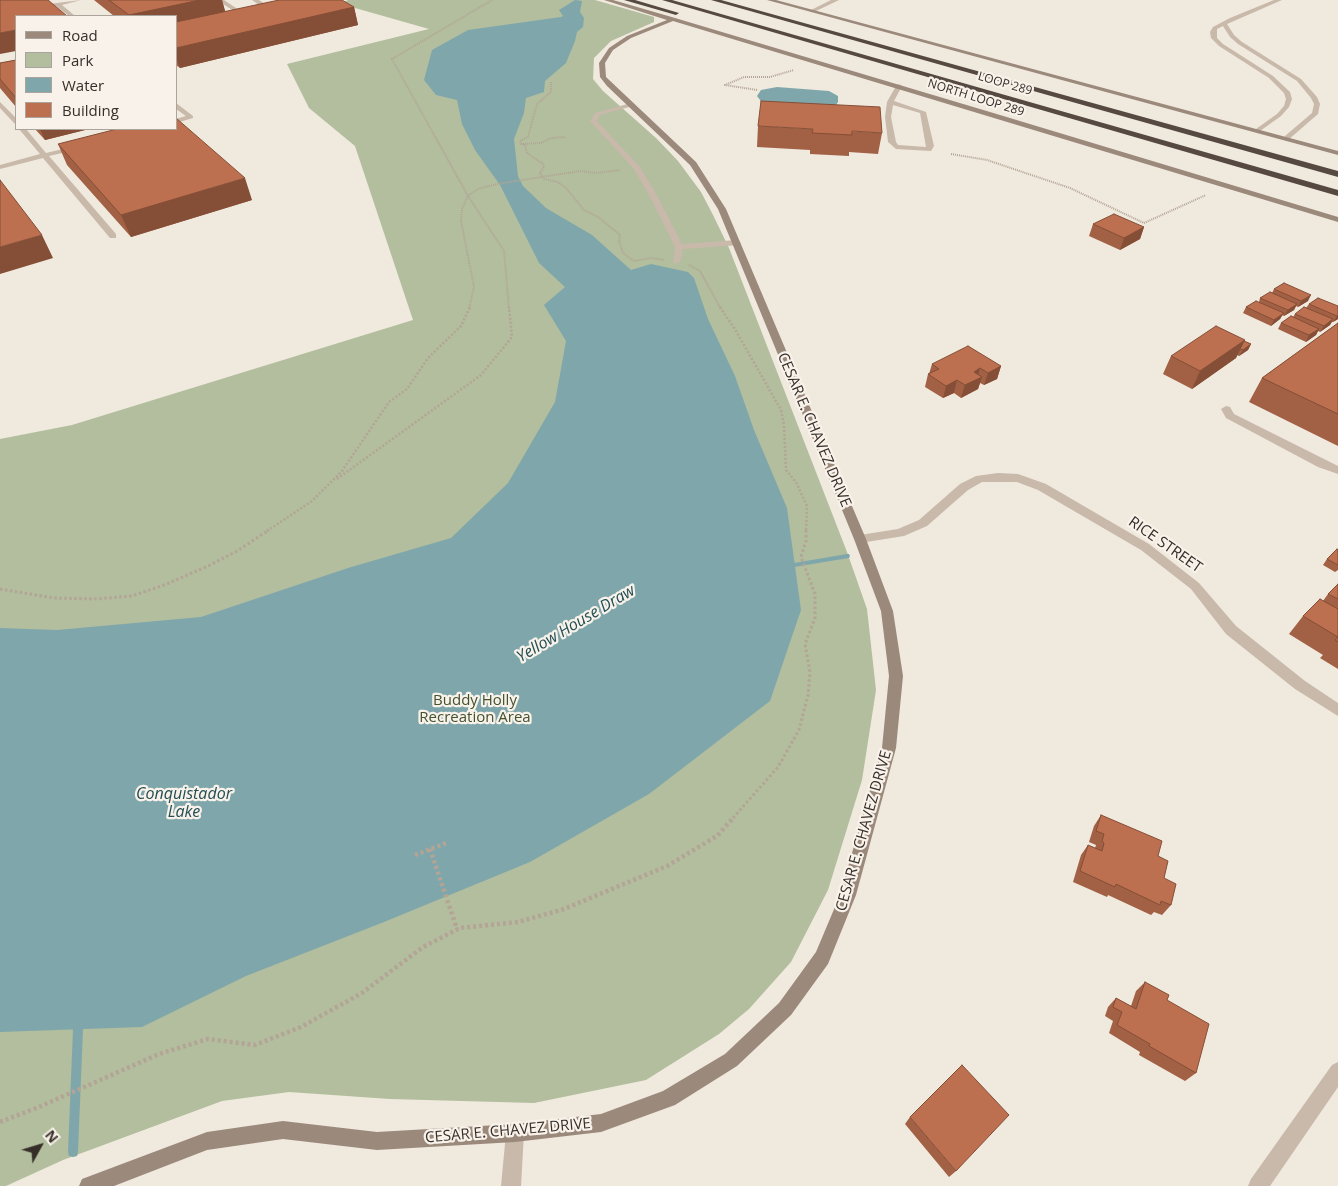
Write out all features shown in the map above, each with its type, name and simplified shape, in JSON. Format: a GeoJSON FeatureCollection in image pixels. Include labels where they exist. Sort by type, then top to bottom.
{"type":"FeatureCollection","features":[{"type":"Feature","properties":{"kind":"highway"},"geometry":{"type":"LineString","coordinates":[[627,0],[928,80],[969,87]]}},
{"type":"Feature","properties":{"kind":"highway","name":"LOOP 289"},"geometry":{"type":"LineString","coordinates":[[665,0],[1338,193]]}},
{"type":"Feature","properties":{"kind":"highway","name":"LOOP 289"},"geometry":{"type":"LineString","coordinates":[[714,0],[1338,174]]}},
{"type":"Feature","properties":{"kind":"highway"},"geometry":{"type":"LineString","coordinates":[[1073,100],[1338,167]]}},
{"type":"Feature","properties":{"kind":"highway"},"geometry":{"type":"LineString","coordinates":[[1157,141],[1338,204]]}},
{"type":"Feature","properties":{"kind":"main road","name":"NORTH LOOP 289"},"geometry":{"type":"LineString","coordinates":[[607,0],[899,86],[1338,220]]}},
{"type":"Feature","properties":{"kind":"main road"},"geometry":{"type":"LineString","coordinates":[[770,0],[1338,153]]}},
{"type":"Feature","properties":{"kind":"main road","name":"CESAR E. CHAVEZ DRIVE"},"geometry":{"type":"LineString","coordinates":[[89,1186],[207,1141],[283,1130],[377,1141],[515,1133],[601,1123],[668,1098],[731,1060],[785,1008],[822,958],[848,895],[890,748],[896,676],[888,611],[860,539],[722,209],[693,164],[603,77],[602,63],[611,49],[629,36],[673,19]]}},
{"type":"Feature","properties":{"kind":"street"},"geometry":{"type":"LineString","coordinates":[[41,0],[48,6]]}},
{"type":"Feature","properties":{"kind":"street"},"geometry":{"type":"LineString","coordinates":[[38,8],[78,0]]}},
{"type":"Feature","properties":{"kind":"street"},"geometry":{"type":"LineString","coordinates":[[220,0],[248,18]]}},
{"type":"Feature","properties":{"kind":"street"},"geometry":{"type":"LineString","coordinates":[[254,0],[264,6],[279,8],[283,11],[265,14]]}},
{"type":"Feature","properties":{"kind":"street"},"geometry":{"type":"LineString","coordinates":[[812,12],[836,0]]}},
{"type":"Feature","properties":{"kind":"street"},"geometry":{"type":"LineString","coordinates":[[1258,130],[1279,115],[1287,106],[1289,99],[1287,92],[1281,85],[1221,45],[1214,38],[1213,32],[1215,28],[1279,0]]}},
{"type":"Feature","properties":{"kind":"street"},"geometry":{"type":"LineString","coordinates":[[57,4],[71,15]]}},
{"type":"Feature","properties":{"kind":"street"},"geometry":{"type":"LineString","coordinates":[[239,20],[257,16]]}},
{"type":"Feature","properties":{"kind":"street"},"geometry":{"type":"LineString","coordinates":[[1224,24],[1236,40],[1300,80],[1314,97],[1317,104],[1314,114],[1288,138]]}},
{"type":"Feature","properties":{"kind":"street"},"geometry":{"type":"LineString","coordinates":[[890,102],[923,112],[930,146],[928,149],[896,147],[892,142],[888,117],[890,102],[899,86]]}},
{"type":"Feature","properties":{"kind":"street"},"geometry":{"type":"LineString","coordinates":[[0,104],[15,121]]}},
{"type":"Feature","properties":{"kind":"street"},"geometry":{"type":"LineString","coordinates":[[631,105],[597,114],[593,122],[636,167],[653,195],[679,247],[676,262]]}},
{"type":"Feature","properties":{"kind":"street"},"geometry":{"type":"LineString","coordinates":[[178,107],[191,117],[178,120]]}},
{"type":"Feature","properties":{"kind":"street"},"geometry":{"type":"LineString","coordinates":[[23,130],[113,236]]}},
{"type":"Feature","properties":{"kind":"street"},"geometry":{"type":"LineString","coordinates":[[0,167],[82,146]]}},
{"type":"Feature","properties":{"kind":"street"},"geometry":{"type":"LineString","coordinates":[[679,247],[737,243]]}},
{"type":"Feature","properties":{"kind":"street"},"geometry":{"type":"LineString","coordinates":[[1226,409],[1230,416],[1322,464],[1338,470]]}},
{"type":"Feature","properties":{"kind":"street","name":"RICE STREET"},"geometry":{"type":"LineString","coordinates":[[860,539],[900,533],[923,523],[964,487],[980,479],[998,477],[1018,478],[1042,487],[1145,547],[1195,586],[1231,630],[1300,685],[1338,710]]}},
{"type":"Feature","properties":{"kind":"street"},"geometry":{"type":"LineString","coordinates":[[1258,1186],[1338,1071]]}},
{"type":"Feature","properties":{"kind":"street"},"geometry":{"type":"LineString","coordinates":[[511,1186],[515,1133]]}},
{"type":"Feature","properties":{"kind":"path"},"geometry":{"type":"LineString","coordinates":[[328,486],[481,375],[512,337],[504,251],[468,196],[392,59],[492,0]]}},
{"type":"Feature","properties":{"kind":"path"},"geometry":{"type":"LineString","coordinates":[[758,90],[725,85],[744,77],[770,77],[791,70],[799,71]]}},
{"type":"Feature","properties":{"kind":"path"},"geometry":{"type":"LineString","coordinates":[[542,177],[540,173],[544,167],[543,164],[527,153],[520,141],[528,137],[537,104],[551,92],[552,82]]}},
{"type":"Feature","properties":{"kind":"path"},"geometry":{"type":"LineString","coordinates":[[523,144],[541,143],[551,138],[566,137]]}},
{"type":"Feature","properties":{"kind":"path"},"geometry":{"type":"LineString","coordinates":[[951,154],[988,160],[1070,188],[1144,223],[1214,191]]}},
{"type":"Feature","properties":{"kind":"path"},"geometry":{"type":"LineString","coordinates":[[0,590],[54,598],[96,599],[132,596],[168,584],[238,552],[312,501],[328,486],[357,452],[389,402],[407,388],[428,358],[461,326],[470,307],[474,287],[461,221],[462,209],[468,196],[478,188],[497,184],[580,172],[596,174],[636,167]]}},
{"type":"Feature","properties":{"kind":"path"},"geometry":{"type":"LineString","coordinates":[[0,1122],[39,1108],[159,1054],[208,1039],[255,1045],[301,1027],[362,993],[423,947],[457,929],[518,922],[555,912],[616,889],[667,866],[717,836],[778,767],[799,730],[808,695],[810,672],[805,644],[815,618],[815,594],[801,557],[806,541],[807,506],[796,482],[786,470],[784,425],[781,410],[700,271],[693,266],[652,258],[634,261],[623,253],[619,241],[620,235],[584,210],[566,188],[558,182],[542,177]]}},
{"type":"Feature","properties":{"kind":"path"},"geometry":{"type":"LineString","coordinates":[[415,855],[446,843]]}},
{"type":"Feature","properties":{"kind":"path"},"geometry":{"type":"LineString","coordinates":[[430,849],[457,929]]}},
{"type":"Feature","properties":{"kind":"green space","name":"Buddy Holly Recreation Area"},"geometry":{"type":"Polygon","coordinates":[[[348,0],[595,0],[654,17],[654,22],[611,41],[594,58],[593,79],[603,91],[656,138],[678,161],[701,192],[729,248],[847,552],[867,609],[876,690],[862,780],[828,890],[791,962],[749,1009],[719,1034],[646,1080],[534,1103],[390,1099],[289,1092],[222,1101],[63,1160],[6,1186],[0,1186],[0,439],[72,425],[413,320],[355,146],[309,108],[287,64],[429,29],[341,4],[348,0]]]}},
{"type":"Feature","properties":{"kind":"water","name":"Conquistador Lake"},"geometry":{"type":"Polygon","coordinates":[[[575,0],[582,1],[580,12],[584,18],[583,27],[577,32],[566,63],[545,81],[544,92],[526,98],[524,113],[514,139],[518,176],[523,186],[546,208],[592,235],[631,270],[651,264],[688,272],[694,278],[708,319],[735,376],[754,430],[787,508],[801,610],[770,701],[649,794],[530,862],[246,976],[142,1027],[0,1032],[0,628],[57,630],[201,617],[348,568],[451,538],[508,483],[555,402],[566,341],[544,305],[565,287],[539,263],[500,185],[475,150],[462,124],[457,100],[436,95],[424,80],[432,50],[468,30],[561,17],[563,16],[559,10],[575,0]]]}},
{"type":"Feature","properties":{"kind":"water"},"geometry":{"type":"Polygon","coordinates":[[[777,87],[829,91],[838,96],[838,102],[836,105],[764,105],[757,96],[761,90],[777,87]]]}},
{"type":"Feature","properties":{"kind":"building"},"geometry":{"type":"Polygon","coordinates":[[[0,0],[48,0],[66,15],[15,15],[15,30],[0,33],[0,0]]]}},
{"type":"Feature","properties":{"kind":"building"},"geometry":{"type":"Polygon","coordinates":[[[109,0],[200,0],[129,15],[109,0]]]}},
{"type":"Feature","properties":{"kind":"building"},"geometry":{"type":"Polygon","coordinates":[[[279,0],[342,0],[354,7],[178,48],[178,22],[279,0]]]}},
{"type":"Feature","properties":{"kind":"building"},"geometry":{"type":"Polygon","coordinates":[[[15,60],[15,97],[0,79],[0,63],[15,60]]]}},
{"type":"Feature","properties":{"kind":"building"},"geometry":{"type":"Polygon","coordinates":[[[761,101],[880,107],[882,133],[852,131],[852,135],[812,133],[813,129],[758,126],[761,101]]]}},
{"type":"Feature","properties":{"kind":"building"},"geometry":{"type":"Polygon","coordinates":[[[178,120],[245,178],[121,215],[58,144],[113,130],[178,130],[178,120]]]}},
{"type":"Feature","properties":{"kind":"building"},"geometry":{"type":"Polygon","coordinates":[[[0,180],[42,235],[0,247],[0,180]]]}},
{"type":"Feature","properties":{"kind":"building"},"geometry":{"type":"Polygon","coordinates":[[[1114,214],[1144,227],[1124,238],[1093,224],[1114,214]]]}},
{"type":"Feature","properties":{"kind":"building"},"geometry":{"type":"Polygon","coordinates":[[[1284,283],[1311,295],[1301,301],[1274,289],[1284,283]]]}},
{"type":"Feature","properties":{"kind":"building"},"geometry":{"type":"Polygon","coordinates":[[[1270,292],[1297,304],[1288,310],[1260,298],[1270,292]]]}},
{"type":"Feature","properties":{"kind":"building"},"geometry":{"type":"Polygon","coordinates":[[[1318,298],[1338,306],[1338,315],[1309,304],[1318,298]]]}},
{"type":"Feature","properties":{"kind":"building"},"geometry":{"type":"Polygon","coordinates":[[[1256,301],[1284,313],[1274,320],[1246,307],[1256,301]]]}},
{"type":"Feature","properties":{"kind":"building"},"geometry":{"type":"Polygon","coordinates":[[[1304,307],[1333,319],[1324,326],[1295,314],[1304,307]]]}},
{"type":"Feature","properties":{"kind":"building"},"geometry":{"type":"Polygon","coordinates":[[[1291,316],[1319,329],[1309,335],[1281,323],[1291,316]]]}},
{"type":"Feature","properties":{"kind":"building"},"geometry":{"type":"Polygon","coordinates":[[[1338,323],[1338,414],[1262,378],[1338,323]]]}},
{"type":"Feature","properties":{"kind":"building"},"geometry":{"type":"Polygon","coordinates":[[[1216,326],[1245,340],[1200,371],[1171,356],[1216,326]]]}},
{"type":"Feature","properties":{"kind":"building"},"geometry":{"type":"Polygon","coordinates":[[[1244,341],[1251,344],[1243,350],[1240,349],[1244,341]]]}},
{"type":"Feature","properties":{"kind":"building"},"geometry":{"type":"Polygon","coordinates":[[[968,346],[1001,366],[988,373],[980,368],[974,372],[982,377],[965,385],[957,380],[946,386],[928,374],[939,369],[932,364],[968,346]]]}},
{"type":"Feature","properties":{"kind":"building"},"geometry":{"type":"Polygon","coordinates":[[[1338,550],[1338,565],[1327,559],[1338,550]]]}},
{"type":"Feature","properties":{"kind":"building"},"geometry":{"type":"Polygon","coordinates":[[[1338,584],[1338,599],[1328,594],[1338,584]]]}},
{"type":"Feature","properties":{"kind":"building"},"geometry":{"type":"Polygon","coordinates":[[[1320,599],[1338,609],[1338,637],[1303,616],[1320,599]]]}},
{"type":"Feature","properties":{"kind":"building"},"geometry":{"type":"Polygon","coordinates":[[[1101,815],[1162,841],[1158,856],[1168,861],[1164,878],[1176,884],[1171,905],[1161,901],[1160,905],[1116,884],[1115,887],[1080,871],[1088,845],[1102,851],[1104,834],[1096,831],[1101,815]]]}},
{"type":"Feature","properties":{"kind":"building"},"geometry":{"type":"Polygon","coordinates":[[[1145,982],[1169,995],[1167,1000],[1209,1024],[1196,1073],[1117,1025],[1122,1012],[1113,1007],[1116,998],[1136,1009],[1145,982]]]}},
{"type":"Feature","properties":{"kind":"building"},"geometry":{"type":"Polygon","coordinates":[[[962,1065],[1009,1115],[956,1171],[910,1117],[962,1065]]]}},
{"type":"Feature","properties":{"kind":"waterway"},"geometry":{"type":"LineString","coordinates":[[794,565],[847,556]]}},
{"type":"Feature","properties":{"kind":"waterway"},"geometry":{"type":"LineString","coordinates":[[73,1152],[78,1029]]}},
{"type":"Feature","properties":{"kind":"water label","name":"Yellow House Draw"},"geometry":{"type":"Point","coordinates":[576,624]}}]}
